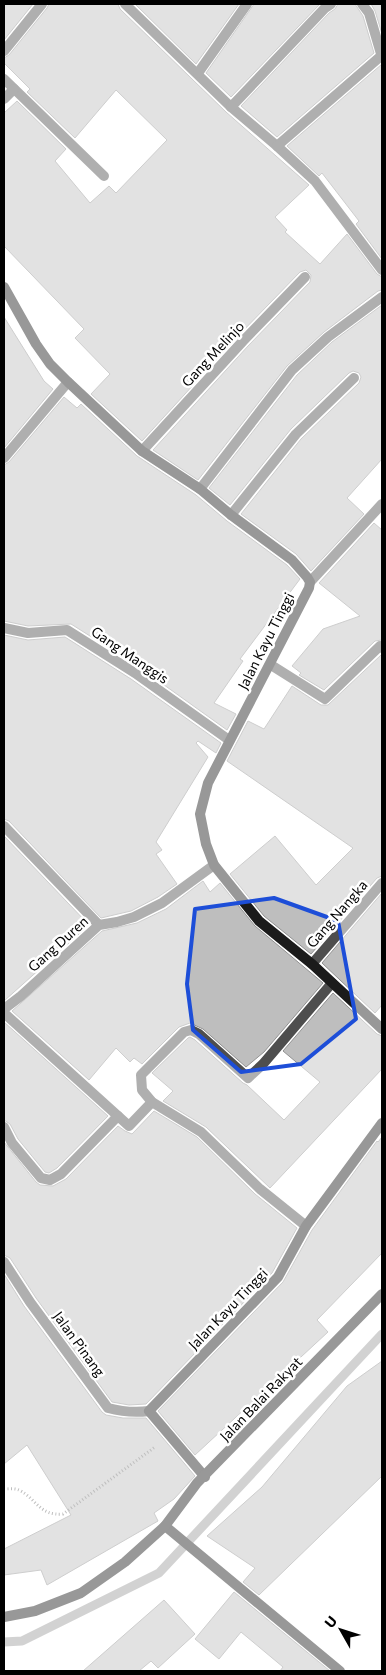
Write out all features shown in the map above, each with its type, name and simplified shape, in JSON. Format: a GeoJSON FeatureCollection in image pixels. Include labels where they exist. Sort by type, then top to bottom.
{"type":"FeatureCollection","features":[{"type":"Feature","properties":{"kind":"street"},"geometry":{"type":"LineString","coordinates":[[4,51],[42,4]]}},
{"type":"Feature","properties":{"kind":"street"},"geometry":{"type":"LineString","coordinates":[[125,4],[231,107],[315,181],[382,270]]}},
{"type":"Feature","properties":{"kind":"street"},"geometry":{"type":"LineString","coordinates":[[198,73],[247,4]]}},
{"type":"Feature","properties":{"kind":"street"},"geometry":{"type":"LineString","coordinates":[[231,107],[325,8],[331,4]]}},
{"type":"Feature","properties":{"kind":"street"},"geometry":{"type":"LineString","coordinates":[[277,146],[382,56],[369,13],[362,4]]}},
{"type":"Feature","properties":{"kind":"street"},"geometry":{"type":"LineString","coordinates":[[4,78],[104,176]]}},
{"type":"Feature","properties":{"kind":"street"},"geometry":{"type":"LineString","coordinates":[[4,99],[14,89]]}},
{"type":"Feature","properties":{"kind":"street","name":"Gang Melinjo"},"geometry":{"type":"LineString","coordinates":[[142,451],[305,277]]}},
{"type":"Feature","properties":{"kind":"street","name":"Jalan Kayu Tinggi"},"geometry":{"type":"LineString","coordinates":[[4,287],[36,344],[50,364],[68,382],[142,451],[200,489],[231,515],[292,560],[307,576],[310,588],[208,783],[200,814],[206,844],[214,865],[259,921],[312,964],[382,1029]]}},
{"type":"Feature","properties":{"kind":"street"},"geometry":{"type":"LineString","coordinates":[[200,489],[292,370],[328,337],[382,297]]}},
{"type":"Feature","properties":{"kind":"street"},"geometry":{"type":"LineString","coordinates":[[231,515],[296,434],[354,378]]}},
{"type":"Feature","properties":{"kind":"street"},"geometry":{"type":"LineString","coordinates":[[4,458],[68,382]]}},
{"type":"Feature","properties":{"kind":"street"},"geometry":{"type":"LineString","coordinates":[[310,582],[382,504]]}},
{"type":"Feature","properties":{"kind":"street","name":"Gang Manggis"},"geometry":{"type":"LineString","coordinates":[[4,628],[28,633],[67,630],[134,673],[229,740]]}},
{"type":"Feature","properties":{"kind":"street"},"geometry":{"type":"LineString","coordinates":[[271,665],[325,699],[380,646],[382,648]]}},
{"type":"Feature","properties":{"kind":"street"},"geometry":{"type":"LineString","coordinates":[[4,826],[99,925]]}},
{"type":"Feature","properties":{"kind":"street","name":"Gang Duren"},"geometry":{"type":"LineString","coordinates":[[4,1011],[99,925],[134,917],[162,903],[214,865]]}},
{"type":"Feature","properties":{"kind":"street","name":"Gang Nangka"},"geometry":{"type":"LineString","coordinates":[[312,964],[382,883]]}},
{"type":"Feature","properties":{"kind":"street"},"geometry":{"type":"LineString","coordinates":[[306,1226],[260,1189],[201,1132],[152,1102],[142,1090],[141,1075],[184,1032],[192,1030],[248,1078],[263,1064],[332,983]]}},
{"type":"Feature","properties":{"kind":"street"},"geometry":{"type":"LineString","coordinates":[[4,1011],[129,1126],[152,1102]]}},
{"type":"Feature","properties":{"kind":"street"},"geometry":{"type":"LineString","coordinates":[[4,1127],[12,1143],[41,1178],[50,1180],[61,1174],[118,1116]]}},
{"type":"Feature","properties":{"kind":"street","name":"Jalan Kayu Tinggi"},"geometry":{"type":"LineString","coordinates":[[149,1411],[278,1277],[306,1226],[382,1123]]}},
{"type":"Feature","properties":{"kind":"street","name":"Jalan Pinang"},"geometry":{"type":"LineString","coordinates":[[4,1262],[30,1302],[108,1408],[120,1412],[133,1413],[149,1411]]}},
{"type":"Feature","properties":{"kind":"street","name":"Jalan Balai Rakyat"},"geometry":{"type":"LineString","coordinates":[[4,1617],[35,1611],[81,1593],[125,1562],[165,1526],[197,1483],[382,1294]]}},
{"type":"Feature","properties":{"kind":"street"},"geometry":{"type":"LineString","coordinates":[[149,1411],[205,1476]]}},
{"type":"Feature","properties":{"kind":"street"},"geometry":{"type":"LineString","coordinates":[[165,1526],[340,1671]]}},
{"type":"Feature","properties":{"kind":"path"},"geometry":{"type":"LineString","coordinates":[[4,1489],[21,1491],[38,1507],[52,1515],[62,1514],[143,1456],[170,1434]]}},
{"type":"Feature","properties":{"kind":"highlighted area"},"geometry":{"type":"Polygon","coordinates":[[[274,898],[338,921],[356,1019],[301,1064],[241,1072],[193,1030],[187,984],[195,909],[274,898]]]}},
{"type":"Feature","properties":{"kind":"building"},"geometry":{"type":"Polygon","coordinates":[[[4,4],[33,4],[4,40],[4,4]]]}},
{"type":"Feature","properties":{"kind":"building"},"geometry":{"type":"Polygon","coordinates":[[[49,4],[118,4],[120,9],[226,112],[309,185],[275,217],[287,230],[285,232],[320,264],[347,234],[377,274],[382,277],[382,290],[378,291],[324,332],[287,366],[198,480],[153,450],[248,346],[310,282],[311,275],[306,270],[300,272],[238,336],[142,441],[91,394],[110,374],[75,338],[84,329],[4,246],[4,113],[17,101],[66,149],[55,161],[90,203],[109,186],[116,193],[167,140],[116,90],[75,138],[27,92],[30,89],[4,63],[4,58],[9,55],[49,4]]]}},
{"type":"Feature","properties":{"kind":"building"},"geometry":{"type":"Polygon","coordinates":[[[135,4],[239,4],[196,64],[135,4]]]}},
{"type":"Feature","properties":{"kind":"building"},"geometry":{"type":"Polygon","coordinates":[[[254,4],[320,4],[231,97],[206,73],[254,4]]]}},
{"type":"Feature","properties":{"kind":"building"},"geometry":{"type":"Polygon","coordinates":[[[338,4],[355,4],[363,16],[374,53],[277,137],[241,106],[338,4]]]}},
{"type":"Feature","properties":{"kind":"building"},"geometry":{"type":"Polygon","coordinates":[[[371,4],[382,4],[382,34],[375,11],[371,4]]]}},
{"type":"Feature","properties":{"kind":"building"},"geometry":{"type":"Polygon","coordinates":[[[382,64],[382,259],[356,224],[359,221],[322,173],[319,176],[287,146],[382,64]]]}},
{"type":"Feature","properties":{"kind":"building"},"geometry":{"type":"Polygon","coordinates":[[[382,305],[382,459],[347,498],[364,514],[311,571],[296,554],[241,514],[301,439],[359,383],[361,377],[359,373],[353,371],[349,373],[291,429],[230,505],[209,488],[297,375],[332,342],[382,305]]]}},
{"type":"Feature","properties":{"kind":"building"},"geometry":{"type":"Polygon","coordinates":[[[4,317],[44,381],[53,389],[4,448],[4,317]]]}},
{"type":"Feature","properties":{"kind":"building"},"geometry":{"type":"Polygon","coordinates":[[[64,397],[77,408],[81,404],[137,456],[196,495],[227,521],[287,565],[300,579],[240,659],[243,661],[214,703],[236,714],[227,730],[139,667],[71,624],[28,626],[4,621],[4,465],[9,462],[64,397]]]}},
{"type":"Feature","properties":{"kind":"building"},"geometry":{"type":"Polygon","coordinates":[[[374,523],[382,530],[382,640],[375,641],[324,690],[299,675],[301,673],[292,666],[323,629],[360,616],[319,583],[374,523]]]}},
{"type":"Feature","properties":{"kind":"building"},"geometry":{"type":"Polygon","coordinates":[[[4,635],[28,640],[65,637],[131,679],[221,743],[216,753],[198,741],[196,743],[208,757],[156,842],[162,850],[156,854],[177,884],[158,897],[131,911],[101,918],[9,821],[4,819],[4,635]]]}},
{"type":"Feature","properties":{"kind":"building"},"geometry":{"type":"Polygon","coordinates":[[[381,655],[382,876],[377,878],[311,954],[264,916],[230,874],[275,836],[316,885],[353,848],[227,761],[248,721],[264,729],[292,686],[321,705],[328,705],[381,655]]]}},
{"type":"Feature","properties":{"kind":"building"},"geometry":{"type":"Polygon","coordinates":[[[4,836],[89,925],[4,1001],[4,836]]]}},
{"type":"Feature","properties":{"kind":"building"},"geometry":{"type":"Polygon","coordinates":[[[203,881],[210,892],[220,883],[255,926],[323,983],[264,1052],[246,1067],[203,1029],[190,1023],[179,1027],[142,1064],[134,1058],[130,1062],[116,1048],[89,1080],[12,1011],[102,931],[137,923],[166,909],[203,881]]]}},
{"type":"Feature","properties":{"kind":"building"},"geometry":{"type":"Polygon","coordinates":[[[382,893],[382,1005],[375,1013],[322,963],[382,893]]]}},
{"type":"Feature","properties":{"kind":"building"},"geometry":{"type":"Polygon","coordinates":[[[333,993],[377,1034],[382,1036],[382,1069],[270,1188],[206,1127],[163,1101],[173,1091],[152,1073],[190,1037],[247,1085],[284,1120],[320,1082],[283,1051],[333,993]]]}},
{"type":"Feature","properties":{"kind":"building"},"geometry":{"type":"Polygon","coordinates":[[[4,1022],[108,1116],[57,1168],[49,1173],[45,1172],[18,1139],[10,1124],[4,1120],[4,1022]]]}},
{"type":"Feature","properties":{"kind":"building"},"geometry":{"type":"Polygon","coordinates":[[[154,1111],[197,1137],[255,1194],[297,1228],[272,1273],[146,1404],[129,1405],[112,1402],[36,1298],[10,1258],[4,1255],[4,1142],[36,1182],[40,1185],[53,1186],[66,1179],[118,1126],[132,1134],[154,1111]]]}},
{"type":"Feature","properties":{"kind":"building"},"geometry":{"type":"Polygon","coordinates":[[[382,1137],[382,1253],[317,1320],[328,1332],[195,1455],[158,1411],[283,1282],[312,1230],[377,1141],[382,1137]]]}},
{"type":"Feature","properties":{"kind":"building"},"geometry":{"type":"Polygon","coordinates":[[[4,1274],[24,1306],[102,1412],[106,1415],[123,1418],[146,1418],[195,1476],[174,1499],[154,1513],[158,1521],[47,1585],[41,1570],[4,1575],[4,1549],[71,1515],[27,1445],[4,1464],[4,1274]]]}},
{"type":"Feature","properties":{"kind":"building"},"geometry":{"type":"Polygon","coordinates":[[[382,1361],[382,1476],[259,1595],[243,1582],[255,1568],[207,1536],[262,1487],[347,1386],[382,1361]]]}},
{"type":"Feature","properties":{"kind":"building"},"geometry":{"type":"Polygon","coordinates":[[[234,1592],[330,1671],[280,1671],[283,1667],[241,1632],[219,1659],[195,1639],[234,1592]]]}},
{"type":"Feature","properties":{"kind":"building"},"geometry":{"type":"Polygon","coordinates":[[[164,1600],[195,1634],[158,1668],[151,1661],[139,1671],[83,1671],[164,1600]]]}},
{"type":"Feature","properties":{"kind":"waterway"},"geometry":{"type":"LineString","coordinates":[[4,1642],[22,1641],[159,1573],[382,1334]]}}]}
